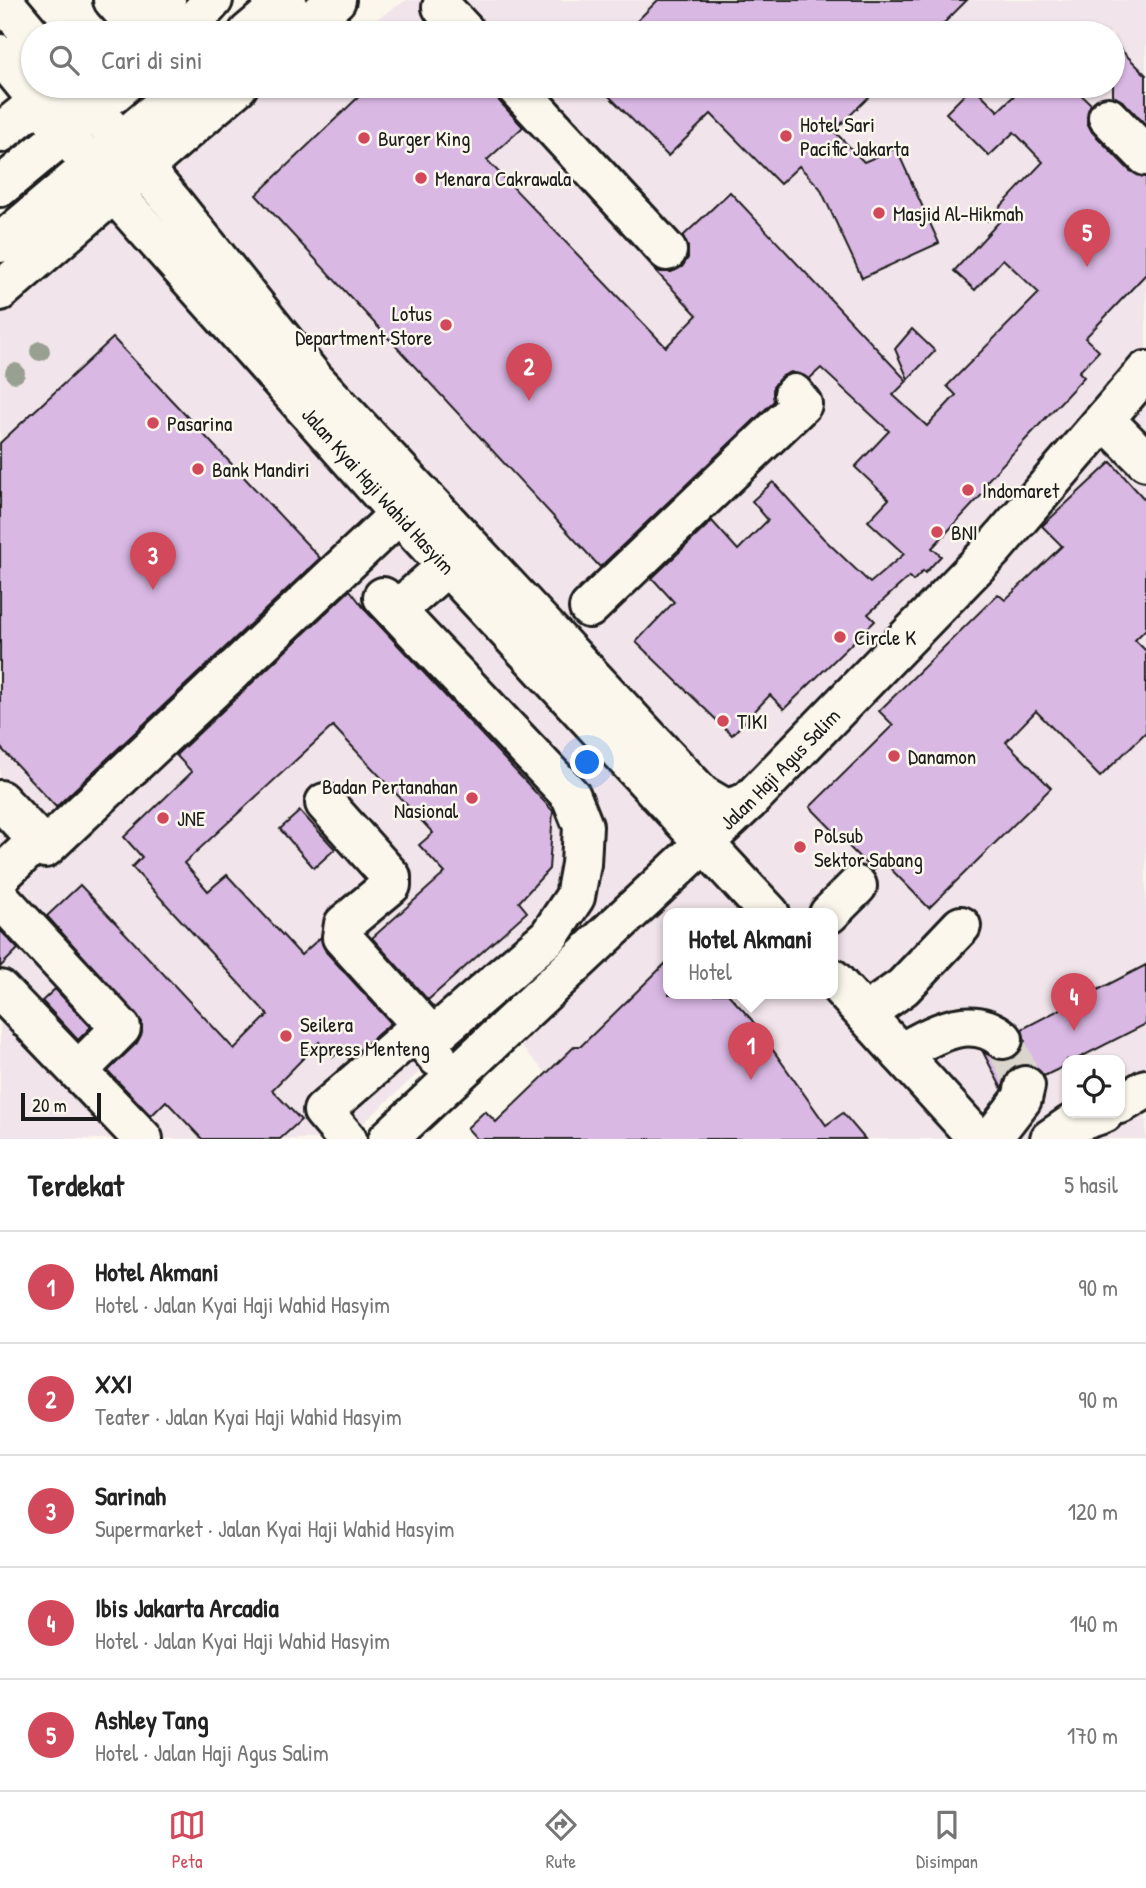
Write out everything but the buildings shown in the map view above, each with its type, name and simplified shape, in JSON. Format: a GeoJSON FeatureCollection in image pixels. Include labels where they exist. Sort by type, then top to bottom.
{"type":"FeatureCollection","features":[{"type":"Feature","properties":{"kind":"main road"},"geometry":{"type":"LineString","coordinates":[[2,0],[21,23]]}},
{"type":"Feature","properties":{"kind":"main road"},"geometry":{"type":"LineString","coordinates":[[125,19],[166,0]]}},
{"type":"Feature","properties":{"kind":"main road"},"geometry":{"type":"LineString","coordinates":[[194,21],[213,0]]}},
{"type":"Feature","properties":{"kind":"main road"},"geometry":{"type":"LineString","coordinates":[[262,21],[287,0]]}},
{"type":"Feature","properties":{"kind":"main road"},"geometry":{"type":"LineString","coordinates":[[312,21],[336,0]]}},
{"type":"Feature","properties":{"kind":"main road","name":"Jalan Kyai Haji Wahid Hasyim"},"geometry":{"type":"LineString","coordinates":[[0,54],[21,71]]}},
{"type":"Feature","properties":{"kind":"main road"},"geometry":{"type":"LineString","coordinates":[[0,133],[42,98]]}},
{"type":"Feature","properties":{"kind":"main road","name":"Jalan Kyai Haji Wahid Hasyim"},"geometry":{"type":"LineString","coordinates":[[57,98],[77,109],[117,167],[398,514],[764,908]]}},
{"type":"Feature","properties":{"kind":"main road"},"geometry":{"type":"LineString","coordinates":[[0,187],[77,109],[99,98]]}},
{"type":"Feature","properties":{"kind":"main road"},"geometry":{"type":"LineString","coordinates":[[0,291],[117,167],[176,98]]}},
{"type":"Feature","properties":{"kind":"main road"},"geometry":{"type":"LineString","coordinates":[[0,243],[220,98]]}},
{"type":"Feature","properties":{"kind":"main road"},"geometry":{"type":"LineString","coordinates":[[526,98],[667,251]]}},
{"type":"Feature","properties":{"kind":"main road"},"geometry":{"type":"LineString","coordinates":[[1108,117],[1146,156]]}},
{"type":"Feature","properties":{"kind":"main road","name":"Jalan Kyai Haji Wahid Hasyim"},"geometry":{"type":"LineString","coordinates":[[117,167],[702,795],[726,808],[748,802]]}},
{"type":"Feature","properties":{"kind":"main road","name":"Jalan Haji Agus Salim"},"geometry":{"type":"LineString","coordinates":[[400,1132],[454,1077],[748,802],[993,549],[1146,372]]}},
{"type":"Feature","properties":{"kind":"main road"},"geometry":{"type":"LineString","coordinates":[[589,608],[802,404],[794,394]]}},
{"type":"Feature","properties":{"kind":"main road"},"geometry":{"type":"LineString","coordinates":[[1105,420],[1146,461]]}},
{"type":"Feature","properties":{"kind":"main road"},"geometry":{"type":"LineString","coordinates":[[0,800],[46,848],[398,514]]}},
{"type":"Feature","properties":{"kind":"main road"},"geometry":{"type":"LineString","coordinates":[[325,803],[391,877],[390,885],[344,924],[342,937],[428,1031],[435,1035],[549,936],[575,897],[581,864],[583,826],[571,796],[390,604],[447,566]]}},
{"type":"Feature","properties":{"kind":"main road"},"geometry":{"type":"LineString","coordinates":[[0,876],[38,840]]}},
{"type":"Feature","properties":{"kind":"main road"},"geometry":{"type":"LineString","coordinates":[[835,908],[857,886]]}},
{"type":"Feature","properties":{"kind":"main road"},"geometry":{"type":"LineString","coordinates":[[0,898],[99,1004]]}},
{"type":"Feature","properties":{"kind":"main road"},"geometry":{"type":"LineString","coordinates":[[563,915],[593,949]]}},
{"type":"Feature","properties":{"kind":"main road"},"geometry":{"type":"LineString","coordinates":[[865,1014],[903,987],[961,926]]}},
{"type":"Feature","properties":{"kind":"main road"},"geometry":{"type":"LineString","coordinates":[[838,984],[978,1139]]}},
{"type":"Feature","properties":{"kind":"main road"},"geometry":{"type":"LineString","coordinates":[[0,990],[143,1139]]}},
{"type":"Feature","properties":{"kind":"main road"},"geometry":{"type":"LineString","coordinates":[[55,1047],[99,1004]]}},
{"type":"Feature","properties":{"kind":"main road"},"geometry":{"type":"LineString","coordinates":[[55,1047],[99,1004]]}},
{"type":"Feature","properties":{"kind":"main road"},"geometry":{"type":"LineString","coordinates":[[900,1053],[950,1027],[990,1028],[1003,1039]]}},
{"type":"Feature","properties":{"kind":"main road"},"geometry":{"type":"LineString","coordinates":[[347,1139],[323,1111],[415,1031],[454,1077]]}},
{"type":"Feature","properties":{"kind":"main road"},"geometry":{"type":"LineString","coordinates":[[991,1139],[1022,1099],[1025,1086]]}},
{"type":"Feature","properties":{"kind":"main road"},"geometry":{"type":"LineString","coordinates":[[1125,1101],[1146,1089]]}},
{"type":"Feature","properties":{"kind":"main road"},"geometry":{"type":"LineString","coordinates":[[1050,1139],[1072,1124],[1090,1118]]}},
{"type":"Feature","properties":{"kind":"main road"},"geometry":{"type":"LineString","coordinates":[[1090,1139],[1102,1118]]}},
{"type":"Feature","properties":{"kind":"shaded area"},"geometry":{"type":"Polygon","coordinates":[[[407,0],[1146,0],[1146,1139],[608,1139],[487,1010],[346,1139],[0,1139],[0,277],[105,190],[252,98],[1125,98],[1125,21],[373,21],[407,0]]]}},
{"type":"Feature","properties":{"kind":"tunnel"},"geometry":{"type":"LineString","coordinates":[[1003,1039],[1025,1086]]}},
{"type":"Feature","properties":{"kind":"place","name":"Hotel Sari Pacific Jakarta"},"geometry":{"type":"Point","coordinates":[786,136]}},
{"type":"Feature","properties":{"kind":"place","name":"Burger King"},"geometry":{"type":"Point","coordinates":[364,138]}},
{"type":"Feature","properties":{"kind":"place","name":"Menara Cakrawala"},"geometry":{"type":"Point","coordinates":[421,178]}},
{"type":"Feature","properties":{"kind":"place","name":"Masjid Al-Hikmah"},"geometry":{"type":"Point","coordinates":[879,213]}},
{"type":"Feature","properties":{"kind":"place","name":"Ashley Tang"},"geometry":{"type":"Point","coordinates":[1087,267]}},
{"type":"Feature","properties":{"kind":"place","name":"Lotus Department Store"},"geometry":{"type":"Point","coordinates":[446,325]}},
{"type":"Feature","properties":{"kind":"place","name":"XXI"},"geometry":{"type":"Point","coordinates":[529,401]}},
{"type":"Feature","properties":{"kind":"place","name":"Pasarina"},"geometry":{"type":"Point","coordinates":[153,423]}},
{"type":"Feature","properties":{"kind":"place","name":"Bank Mandiri"},"geometry":{"type":"Point","coordinates":[198,469]}},
{"type":"Feature","properties":{"kind":"place","name":"Indomaret"},"geometry":{"type":"Point","coordinates":[968,490]}},
{"type":"Feature","properties":{"kind":"place","name":"BNI"},"geometry":{"type":"Point","coordinates":[937,532]}},
{"type":"Feature","properties":{"kind":"place","name":"Sarinah"},"geometry":{"type":"Point","coordinates":[153,590]}},
{"type":"Feature","properties":{"kind":"place","name":"Circle K"},"geometry":{"type":"Point","coordinates":[840,637]}},
{"type":"Feature","properties":{"kind":"place","name":"TIKI"},"geometry":{"type":"Point","coordinates":[723,721]}},
{"type":"Feature","properties":{"kind":"place","name":"Danamon"},"geometry":{"type":"Point","coordinates":[894,756]}},
{"type":"Feature","properties":{"kind":"place","name":"Badan Pertanahan Nasional"},"geometry":{"type":"Point","coordinates":[472,798]}},
{"type":"Feature","properties":{"kind":"place","name":"JNE"},"geometry":{"type":"Point","coordinates":[163,818]}},
{"type":"Feature","properties":{"kind":"place","name":"Polsub Sektor Sabang"},"geometry":{"type":"Point","coordinates":[800,847]}},
{"type":"Feature","properties":{"kind":"place","name":"Ibis Jakarta Arcadia"},"geometry":{"type":"Point","coordinates":[1074,1031]}},
{"type":"Feature","properties":{"kind":"place","name":"Seilera Express Menteng"},"geometry":{"type":"Point","coordinates":[286,1036]}},
{"type":"Feature","properties":{"kind":"place","name":"Hotel Akmani"},"geometry":{"type":"Point","coordinates":[751,1080]}}]}
